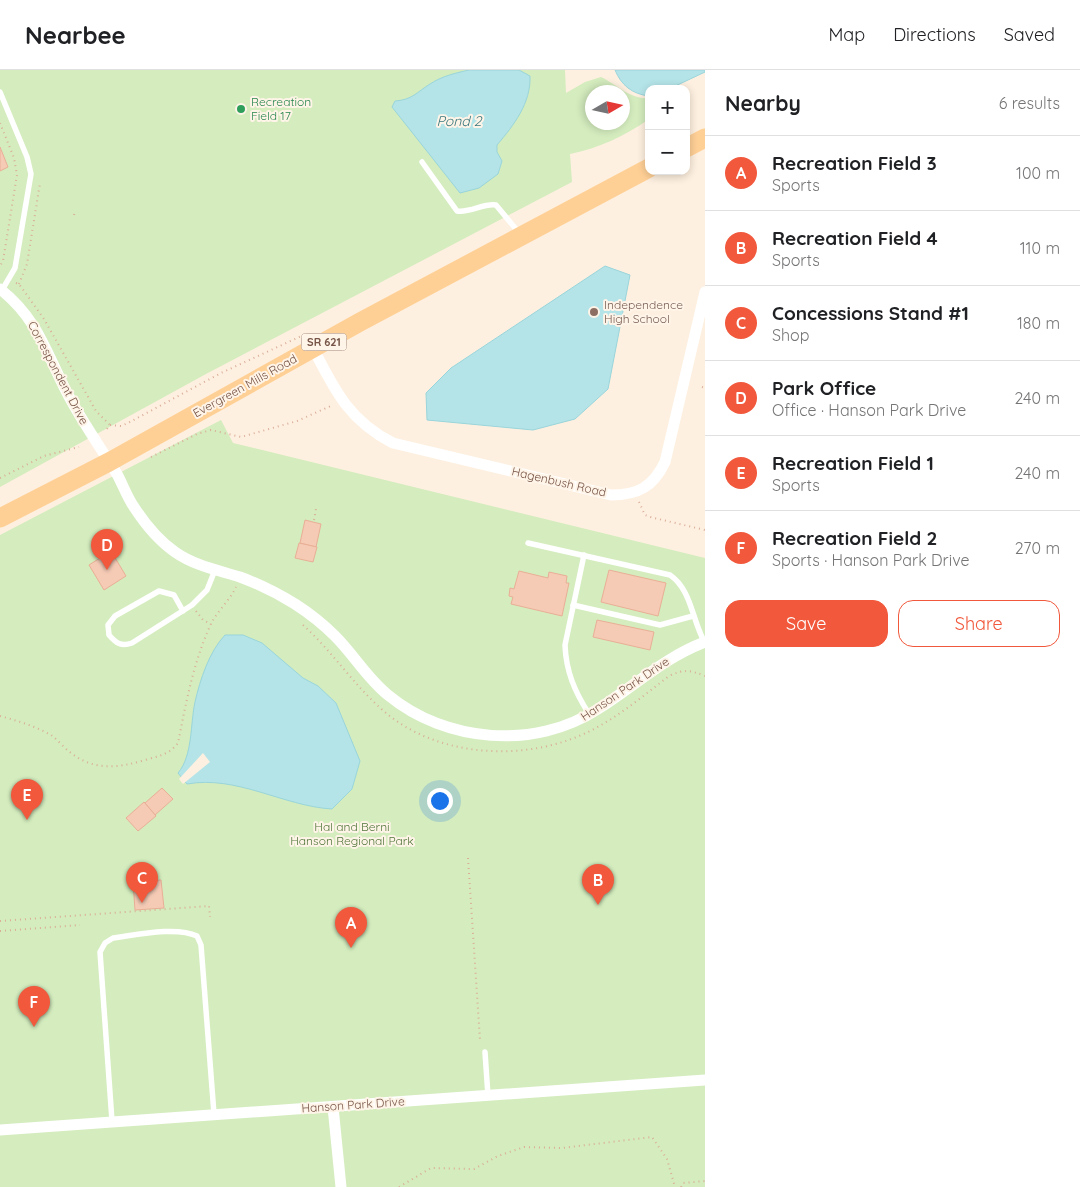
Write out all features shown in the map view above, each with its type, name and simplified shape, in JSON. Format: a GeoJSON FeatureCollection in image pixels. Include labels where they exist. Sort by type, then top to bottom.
{"type":"FeatureCollection","features":[{"type":"Feature","properties":{"kind":"main road"},"geometry":{"type":"LineString","coordinates":[[690,146],[705,138]]}},
{"type":"Feature","properties":{"kind":"main road","name":"Evergreen Mills Road"},"geometry":{"type":"LineString","coordinates":[[0,518],[109,462],[313,339],[522,236],[645,170]]}},
{"type":"Feature","properties":{"kind":"street","name":"Correspondent Drive"},"geometry":{"type":"LineString","coordinates":[[1,290],[26,314],[40,335],[71,401],[109,462]]}},
{"type":"Feature","properties":{"kind":"street","name":"Hagenbush Road"},"geometry":{"type":"LineString","coordinates":[[313,339],[335,390],[354,416],[373,433],[393,443],[611,495],[627,495],[650,485],[665,462],[705,292]]}},
{"type":"Feature","properties":{"kind":"street","name":"Hanson Park Drive"},"geometry":{"type":"LineString","coordinates":[[109,462],[132,505],[160,541],[213,575],[257,584],[302,609],[335,636],[388,696],[413,713],[439,724],[481,736],[521,736],[545,732],[589,714],[665,661],[705,642]]}},
{"type":"Feature","properties":{"kind":"street","name":"Hanson Park Drive"},"geometry":{"type":"LineString","coordinates":[[0,1130],[705,1080]]}},
{"type":"Feature","properties":{"kind":"street"},"geometry":{"type":"LineString","coordinates":[[333,1107],[341,1187]]}},
{"type":"Feature","properties":{"kind":"lane"},"geometry":{"type":"LineString","coordinates":[[0,92],[27,157],[31,174],[15,268],[1,290]]}},
{"type":"Feature","properties":{"kind":"lane"},"geometry":{"type":"LineString","coordinates":[[422,162],[457,211],[466,212],[489,204],[496,205],[522,236]]}},
{"type":"Feature","properties":{"kind":"lane"},"geometry":{"type":"LineString","coordinates":[[528,543],[670,575],[679,582],[685,592],[705,642]]}},
{"type":"Feature","properties":{"kind":"lane"},"geometry":{"type":"LineString","coordinates":[[584,555],[565,645],[565,658],[573,687],[589,714]]}},
{"type":"Feature","properties":{"kind":"lane"},"geometry":{"type":"LineString","coordinates":[[183,611],[174,595],[159,591],[115,616],[108,625],[108,635],[115,643],[125,645],[183,611],[201,598],[213,575]]}},
{"type":"Feature","properties":{"kind":"lane"},"geometry":{"type":"LineString","coordinates":[[573,605],[660,625],[693,616]]}},
{"type":"Feature","properties":{"kind":"lane"},"geometry":{"type":"LineString","coordinates":[[112,1121],[100,952],[105,942],[113,938],[176,932],[188,932],[197,936],[201,946],[214,1114]]}},
{"type":"Feature","properties":{"kind":"lane"},"geometry":{"type":"LineString","coordinates":[[485,1052],[488,1096]]}},
{"type":"Feature","properties":{"kind":"path"},"geometry":{"type":"LineString","coordinates":[[0,123],[16,168],[16,185],[3,261],[0,266]]}},
{"type":"Feature","properties":{"kind":"path"},"geometry":{"type":"LineString","coordinates":[[40,183],[27,264],[18,284],[44,319],[96,411],[110,425],[121,426],[221,373],[313,339]]}},
{"type":"Feature","properties":{"kind":"path"},"geometry":{"type":"LineString","coordinates":[[16,185],[22,187]]}},
{"type":"Feature","properties":{"kind":"path"},"geometry":{"type":"LineString","coordinates":[[74,216],[75,212]]}},
{"type":"Feature","properties":{"kind":"path"},"geometry":{"type":"LineString","coordinates":[[144,458],[150,458],[197,434],[211,430],[241,437],[297,421],[334,405]]}},
{"type":"Feature","properties":{"kind":"path"},"geometry":{"type":"LineString","coordinates":[[107,429],[110,425]]}},
{"type":"Feature","properties":{"kind":"path"},"geometry":{"type":"LineString","coordinates":[[0,478],[44,456],[79,447]]}},
{"type":"Feature","properties":{"kind":"path"},"geometry":{"type":"LineString","coordinates":[[639,502],[645,515],[705,530]]}},
{"type":"Feature","properties":{"kind":"path"},"geometry":{"type":"LineString","coordinates":[[314,520],[316,509]]}},
{"type":"Feature","properties":{"kind":"path"},"geometry":{"type":"LineString","coordinates":[[213,575],[241,589]]}},
{"type":"Feature","properties":{"kind":"path"},"geometry":{"type":"LineString","coordinates":[[0,716],[33,726],[53,736],[83,762],[98,766],[124,765],[165,755],[172,751],[178,743],[192,676],[211,624],[230,601],[236,587]]}},
{"type":"Feature","properties":{"kind":"path"},"geometry":{"type":"LineString","coordinates":[[192,605],[203,620],[211,624]]}},
{"type":"Feature","properties":{"kind":"path"},"geometry":{"type":"LineString","coordinates":[[302,624],[325,646],[370,698],[388,715],[440,742],[465,747],[521,751],[572,739],[606,723],[669,676],[680,671],[691,670],[705,676]]}},
{"type":"Feature","properties":{"kind":"path"},"geometry":{"type":"LineString","coordinates":[[468,858],[480,1040]]}},
{"type":"Feature","properties":{"kind":"path"},"geometry":{"type":"LineString","coordinates":[[0,921],[208,906],[210,917]]}},
{"type":"Feature","properties":{"kind":"path"},"geometry":{"type":"LineString","coordinates":[[0,931],[80,925]]}},
{"type":"Feature","properties":{"kind":"path"},"geometry":{"type":"LineString","coordinates":[[399,1187],[431,1168],[474,1169],[498,1156],[524,1147],[562,1148],[652,1137],[667,1159],[675,1187]]}},
{"type":"Feature","properties":{"kind":"path"},"geometry":{"type":"LineString","coordinates":[[681,1187],[683,1183],[705,1180]]}},
{"type":"Feature","properties":{"kind":"green space"},"geometry":{"type":"Polygon","coordinates":[[[0,70],[565,70],[566,93],[585,82],[601,77],[615,85],[585,85],[585,130],[630,130],[630,94],[645,98],[645,122],[611,141],[570,154],[572,182],[206,374],[0,487],[0,70]]]}},
{"type":"Feature","properties":{"kind":"green space","name":"Hal and Berni Hanson Regional Park"},"geometry":{"type":"Polygon","coordinates":[[[221,420],[233,443],[705,558],[705,1187],[0,1187],[0,535],[221,420]]]}},
{"type":"Feature","properties":{"kind":"water","name":"Pond 2"},"geometry":{"type":"Polygon","coordinates":[[[469,70],[519,70],[530,76],[530,86],[520,113],[497,145],[497,152],[502,161],[498,174],[479,188],[460,193],[392,107],[395,101],[410,97],[439,79],[469,70]]]}},
{"type":"Feature","properties":{"kind":"water"},"geometry":{"type":"Polygon","coordinates":[[[615,70],[705,70],[705,72],[677,85],[645,85],[645,95],[632,91],[630,85],[625,85],[615,70]]]}},
{"type":"Feature","properties":{"kind":"water"},"geometry":{"type":"Polygon","coordinates":[[[605,266],[630,275],[608,389],[575,419],[533,430],[427,420],[426,393],[451,368],[605,266]]]}},
{"type":"Feature","properties":{"kind":"water"},"geometry":{"type":"Polygon","coordinates":[[[225,635],[243,635],[262,643],[303,678],[318,686],[336,703],[360,761],[352,789],[332,809],[296,803],[242,787],[206,782],[187,784],[178,773],[183,766],[189,749],[195,702],[202,676],[214,650],[225,635]]]}},
{"type":"Feature","properties":{"kind":"pier"},"geometry":{"type":"Polygon","coordinates":[[[203,753],[210,762],[183,784],[179,779],[203,753]]]}},
{"type":"Feature","properties":{"kind":"building"},"geometry":{"type":"Polygon","coordinates":[[[0,147],[8,167],[0,171],[0,147]]]}},
{"type":"Feature","properties":{"kind":"building"},"geometry":{"type":"Polygon","coordinates":[[[305,520],[321,524],[316,547],[300,543],[305,520]]]}},
{"type":"Feature","properties":{"kind":"building"},"geometry":{"type":"Polygon","coordinates":[[[299,543],[317,547],[313,562],[295,558],[299,543]]]}},
{"type":"Feature","properties":{"kind":"building"},"geometry":{"type":"Polygon","coordinates":[[[111,551],[126,576],[104,590],[89,565],[111,551]]]}},
{"type":"Feature","properties":{"kind":"building"},"geometry":{"type":"Polygon","coordinates":[[[609,570],[666,583],[658,616],[601,602],[609,570]]]}},
{"type":"Feature","properties":{"kind":"building"},"geometry":{"type":"Polygon","coordinates":[[[519,571],[548,578],[549,572],[567,576],[566,583],[569,583],[562,616],[511,604],[513,597],[509,596],[510,588],[514,589],[519,571]]]}},
{"type":"Feature","properties":{"kind":"building"},"geometry":{"type":"Polygon","coordinates":[[[597,620],[654,632],[650,650],[593,637],[597,620]]]}},
{"type":"Feature","properties":{"kind":"building"},"geometry":{"type":"Polygon","coordinates":[[[162,788],[173,799],[155,815],[145,803],[162,788]]]}},
{"type":"Feature","properties":{"kind":"building"},"geometry":{"type":"Polygon","coordinates":[[[144,802],[156,816],[138,831],[126,818],[144,802]]]}},
{"type":"Feature","properties":{"kind":"building"},"geometry":{"type":"Polygon","coordinates":[[[161,880],[164,908],[135,910],[133,882],[161,880]]]}},
{"type":"Feature","properties":{"kind":"place","name":"Recreation Field 17"},"geometry":{"type":"Point","coordinates":[241,109]}},
{"type":"Feature","properties":{"kind":"place","name":"Independence High School"},"geometry":{"type":"Point","coordinates":[594,312]}},
{"type":"Feature","properties":{"kind":"place","name":"Park Office"},"geometry":{"type":"Point","coordinates":[107,570]}},
{"type":"Feature","properties":{"kind":"place","name":"Recreation Field 1"},"geometry":{"type":"Point","coordinates":[27,820]}},
{"type":"Feature","properties":{"kind":"place","name":"Concessions Stand #1"},"geometry":{"type":"Point","coordinates":[142,903]}},
{"type":"Feature","properties":{"kind":"place","name":"Recreation Field 4"},"geometry":{"type":"Point","coordinates":[598,905]}},
{"type":"Feature","properties":{"kind":"place","name":"Recreation Field 3"},"geometry":{"type":"Point","coordinates":[351,948]}},
{"type":"Feature","properties":{"kind":"place","name":"Recreation Field 2"},"geometry":{"type":"Point","coordinates":[34,1027]}}]}
